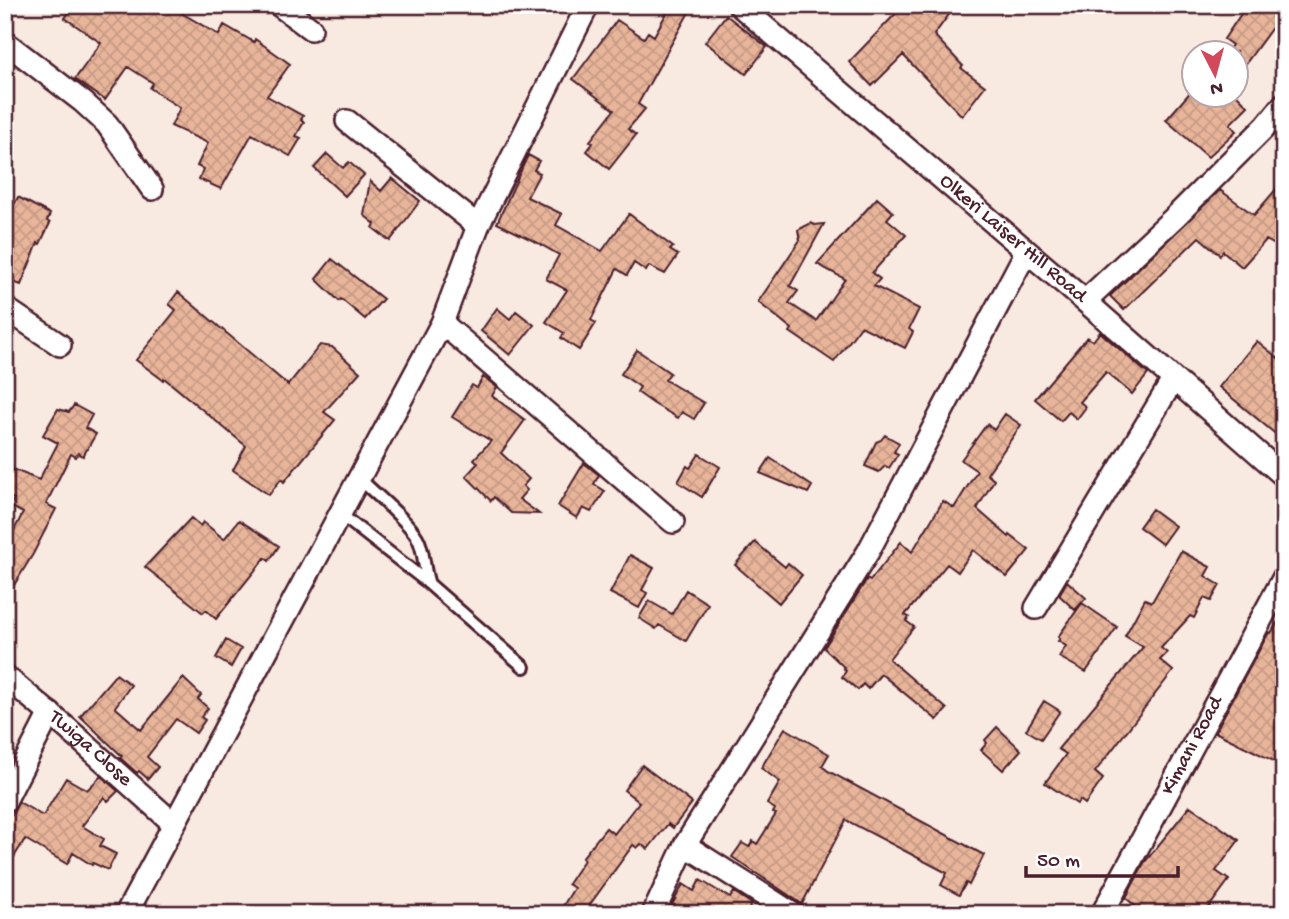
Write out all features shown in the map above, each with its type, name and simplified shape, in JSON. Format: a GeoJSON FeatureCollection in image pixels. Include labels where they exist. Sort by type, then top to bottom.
{"type":"FeatureCollection","features":[{"type":"Feature","properties":{"kind":"street"},"geometry":{"type":"LineString","coordinates":[[279,5],[311,29]]}},
{"type":"Feature","properties":{"kind":"street"},"geometry":{"type":"LineString","coordinates":[[126,914],[442,323],[478,226],[588,5]]}},
{"type":"Feature","properties":{"kind":"street","name":"Olkeri Laiser Hill Road"},"geometry":{"type":"LineString","coordinates":[[743,6],[1284,476]]}},
{"type":"Feature","properties":{"kind":"street"},"geometry":{"type":"LineString","coordinates":[[5,42],[83,102],[107,124],[152,189]]}},
{"type":"Feature","properties":{"kind":"street"},"geometry":{"type":"LineString","coordinates":[[1084,301],[1185,207],[1266,126],[1284,104]]}},
{"type":"Feature","properties":{"kind":"street"},"geometry":{"type":"LineString","coordinates":[[347,121],[478,226]]}},
{"type":"Feature","properties":{"kind":"street"},"geometry":{"type":"LineString","coordinates":[[653,914],[685,845],[869,552],[1026,252]]}},
{"type":"Feature","properties":{"kind":"street"},"geometry":{"type":"LineString","coordinates":[[5,308],[60,345]]}},
{"type":"Feature","properties":{"kind":"street"},"geometry":{"type":"LineString","coordinates":[[442,323],[673,522]]}},
{"type":"Feature","properties":{"kind":"street"},"geometry":{"type":"LineString","coordinates":[[1036,608],[1173,380]]}},
{"type":"Feature","properties":{"kind":"street","name":"Kimani Road"},"geometry":{"type":"LineString","coordinates":[[1102,914],[1284,577]]}},
{"type":"Feature","properties":{"kind":"street","name":"Twiga Close"},"geometry":{"type":"LineString","coordinates":[[5,676],[173,824]]}},
{"type":"Feature","properties":{"kind":"street"},"geometry":{"type":"LineString","coordinates":[[5,801],[50,713]]}},
{"type":"Feature","properties":{"kind":"street"},"geometry":{"type":"LineString","coordinates":[[685,845],[793,914]]}},
{"type":"Feature","properties":{"kind":"lane"},"geometry":{"type":"LineString","coordinates":[[359,478],[416,536],[422,549],[429,584]]}},
{"type":"Feature","properties":{"kind":"lane"},"geometry":{"type":"LineString","coordinates":[[340,514],[429,584],[524,667]]}},
{"type":"Feature","properties":{"kind":"building"},"geometry":{"type":"Polygon","coordinates":[[[74,5],[168,5],[219,35],[224,25],[254,42],[255,39],[290,64],[267,96],[303,116],[301,120],[304,122],[296,136],[301,138],[290,156],[252,134],[221,189],[199,179],[203,169],[197,166],[208,143],[171,126],[180,108],[150,88],[153,83],[128,67],[105,100],[75,79],[101,43],[65,18],[74,5]]]}},
{"type":"Feature","properties":{"kind":"building"},"geometry":{"type":"Polygon","coordinates":[[[671,5],[693,5],[638,104],[645,109],[628,129],[636,135],[609,169],[587,151],[593,143],[590,141],[614,110],[573,79],[617,20],[644,38],[648,32],[654,36],[671,5]]]}},
{"type":"Feature","properties":{"kind":"building"},"geometry":{"type":"Polygon","coordinates":[[[904,5],[956,5],[934,35],[963,66],[961,68],[985,86],[962,116],[903,55],[872,86],[849,62],[904,5]]]}},
{"type":"Feature","properties":{"kind":"building"},"geometry":{"type":"Polygon","coordinates":[[[1247,5],[1284,5],[1284,11],[1250,58],[1250,38],[1225,38],[1247,5]]]}},
{"type":"Feature","properties":{"kind":"building"},"geometry":{"type":"Polygon","coordinates":[[[726,15],[767,47],[746,74],[705,42],[726,15]]]}},
{"type":"Feature","properties":{"kind":"building"},"geometry":{"type":"Polygon","coordinates":[[[1180,104],[1180,108],[1246,108],[1230,124],[1236,131],[1208,157],[1166,120],[1180,104]]]}},
{"type":"Feature","properties":{"kind":"building"},"geometry":{"type":"Polygon","coordinates":[[[327,154],[343,168],[349,162],[364,175],[345,196],[314,168],[327,154]]]}},
{"type":"Feature","properties":{"kind":"building"},"geometry":{"type":"Polygon","coordinates":[[[528,155],[539,161],[534,170],[540,173],[527,197],[562,214],[556,225],[602,251],[629,214],[673,247],[670,250],[678,255],[665,274],[649,266],[646,271],[634,263],[627,275],[617,269],[591,320],[596,323],[579,350],[561,338],[564,333],[546,322],[567,290],[546,279],[559,255],[497,223],[528,155]]]}},
{"type":"Feature","properties":{"kind":"building"},"geometry":{"type":"Polygon","coordinates":[[[392,178],[420,201],[390,241],[373,228],[375,224],[364,215],[370,181],[381,191],[392,178]]]}},
{"type":"Feature","properties":{"kind":"building"},"geometry":{"type":"Polygon","coordinates":[[[1284,180],[1284,218],[1275,229],[1284,238],[1284,250],[1266,240],[1242,267],[1223,251],[1220,255],[1199,237],[1124,310],[1110,296],[1220,190],[1254,215],[1284,180]]]}},
{"type":"Feature","properties":{"kind":"building"},"geometry":{"type":"Polygon","coordinates":[[[18,197],[50,214],[47,221],[50,223],[40,244],[38,243],[21,285],[5,279],[5,222],[18,197]]]}},
{"type":"Feature","properties":{"kind":"building"},"geometry":{"type":"Polygon","coordinates":[[[877,198],[893,212],[887,219],[906,235],[872,273],[880,279],[874,286],[919,309],[909,329],[913,332],[905,348],[861,326],[834,362],[790,332],[792,329],[758,302],[800,240],[798,230],[811,223],[824,224],[790,286],[798,291],[789,303],[816,321],[845,279],[817,264],[877,198]]]}},
{"type":"Feature","properties":{"kind":"building"},"geometry":{"type":"Polygon","coordinates":[[[332,259],[383,299],[365,319],[341,299],[339,301],[316,279],[332,259]]]}},
{"type":"Feature","properties":{"kind":"building"},"geometry":{"type":"Polygon","coordinates":[[[178,292],[288,385],[320,345],[332,347],[360,372],[324,412],[335,420],[284,482],[281,479],[269,495],[233,470],[246,446],[164,378],[163,380],[136,360],[176,310],[169,304],[178,292]]]}},
{"type":"Feature","properties":{"kind":"building"},"geometry":{"type":"Polygon","coordinates":[[[497,308],[510,319],[516,311],[534,325],[510,355],[481,331],[497,308]]]}},
{"type":"Feature","properties":{"kind":"building"},"geometry":{"type":"Polygon","coordinates":[[[1100,332],[1148,374],[1132,394],[1106,372],[1080,402],[1086,407],[1077,419],[1069,412],[1061,421],[1035,399],[1087,337],[1093,341],[1100,332]]]}},
{"type":"Feature","properties":{"kind":"building"},"geometry":{"type":"Polygon","coordinates":[[[1257,341],[1284,363],[1284,441],[1219,387],[1257,341]]]}},
{"type":"Feature","properties":{"kind":"building"},"geometry":{"type":"Polygon","coordinates":[[[637,350],[670,373],[665,380],[704,403],[694,419],[682,412],[678,418],[654,404],[637,392],[640,387],[621,374],[637,350]]]}},
{"type":"Feature","properties":{"kind":"building"},"geometry":{"type":"Polygon","coordinates":[[[483,377],[497,387],[492,396],[525,420],[501,453],[529,479],[523,486],[527,490],[519,499],[539,514],[511,513],[494,497],[491,501],[466,476],[478,463],[474,459],[491,441],[452,417],[472,385],[477,388],[483,377]]]}},
{"type":"Feature","properties":{"kind":"building"},"geometry":{"type":"Polygon","coordinates":[[[74,405],[92,415],[85,428],[96,434],[83,456],[78,453],[76,457],[71,454],[46,504],[56,509],[5,600],[5,548],[23,513],[10,506],[14,499],[5,495],[5,466],[39,480],[58,443],[43,435],[58,409],[69,412],[74,405]]]}},
{"type":"Feature","properties":{"kind":"building"},"geometry":{"type":"Polygon","coordinates":[[[1005,414],[1021,425],[987,474],[994,480],[977,509],[1009,537],[1010,535],[1029,550],[1007,577],[973,550],[958,572],[947,564],[905,615],[909,617],[906,621],[914,627],[889,659],[947,709],[937,720],[881,674],[868,689],[863,684],[858,690],[842,677],[845,668],[824,648],[867,579],[870,581],[901,542],[912,552],[943,501],[954,508],[977,471],[961,460],[987,424],[994,430],[1005,414]]]}},
{"type":"Feature","properties":{"kind":"building"},"geometry":{"type":"Polygon","coordinates":[[[885,435],[899,443],[894,452],[898,454],[889,468],[885,466],[879,472],[865,466],[876,442],[885,435]]]}},
{"type":"Feature","properties":{"kind":"building"},"geometry":{"type":"Polygon","coordinates":[[[699,454],[720,467],[702,497],[678,482],[687,466],[690,468],[699,454]]]}},
{"type":"Feature","properties":{"kind":"building"},"geometry":{"type":"Polygon","coordinates":[[[770,458],[812,486],[808,493],[760,473],[770,458]]]}},
{"type":"Feature","properties":{"kind":"building"},"geometry":{"type":"Polygon","coordinates":[[[584,463],[599,475],[594,484],[605,491],[591,512],[583,508],[577,518],[558,506],[584,463]]]}},
{"type":"Feature","properties":{"kind":"building"},"geometry":{"type":"Polygon","coordinates":[[[1152,509],[1175,526],[1162,544],[1139,527],[1152,509]]]}},
{"type":"Feature","properties":{"kind":"building"},"geometry":{"type":"Polygon","coordinates":[[[191,518],[200,526],[203,522],[224,539],[239,520],[279,546],[269,561],[265,558],[216,619],[206,610],[203,613],[145,567],[191,518]]]}},
{"type":"Feature","properties":{"kind":"building"},"geometry":{"type":"Polygon","coordinates":[[[755,542],[785,567],[788,563],[802,575],[779,603],[735,565],[755,542]]]}},
{"type":"Feature","properties":{"kind":"building"},"geometry":{"type":"Polygon","coordinates":[[[1181,551],[1210,567],[1205,576],[1220,585],[1211,601],[1204,598],[1194,618],[1190,616],[1161,648],[1167,653],[1160,660],[1173,671],[1095,772],[1103,779],[1085,804],[1080,800],[1077,804],[1045,783],[1066,754],[1058,749],[1143,647],[1125,636],[1145,599],[1152,602],[1181,551]]]}},
{"type":"Feature","properties":{"kind":"building"},"geometry":{"type":"Polygon","coordinates":[[[630,555],[654,568],[642,590],[647,593],[639,608],[610,593],[630,555]]]}},
{"type":"Feature","properties":{"kind":"building"},"geometry":{"type":"Polygon","coordinates":[[[1067,581],[1086,598],[1075,610],[1059,595],[1067,581]]]}},
{"type":"Feature","properties":{"kind":"building"},"geometry":{"type":"Polygon","coordinates":[[[686,590],[708,604],[686,641],[659,625],[656,629],[639,618],[649,601],[672,614],[686,590]]]}},
{"type":"Feature","properties":{"kind":"building"},"geometry":{"type":"Polygon","coordinates":[[[1082,603],[1117,627],[1086,672],[1059,657],[1066,646],[1058,641],[1058,637],[1082,603]]]}},
{"type":"Feature","properties":{"kind":"building"},"geometry":{"type":"Polygon","coordinates":[[[1284,612],[1284,766],[1215,732],[1269,632],[1271,633],[1284,612]]]}},
{"type":"Feature","properties":{"kind":"building"},"geometry":{"type":"Polygon","coordinates":[[[226,640],[241,649],[231,667],[216,658],[226,640]]]}},
{"type":"Feature","properties":{"kind":"building"},"geometry":{"type":"Polygon","coordinates":[[[116,674],[131,685],[115,707],[141,730],[183,678],[201,695],[198,699],[208,708],[201,717],[205,720],[196,733],[176,719],[147,757],[158,767],[148,779],[120,758],[122,756],[80,716],[116,674]]]}},
{"type":"Feature","properties":{"kind":"building"},"geometry":{"type":"Polygon","coordinates":[[[1044,701],[1060,711],[1041,739],[1026,730],[1044,701]]]}},
{"type":"Feature","properties":{"kind":"building"},"geometry":{"type":"Polygon","coordinates":[[[997,727],[1021,750],[1003,770],[981,750],[987,743],[985,740],[997,727]]]}},
{"type":"Feature","properties":{"kind":"building"},"geometry":{"type":"Polygon","coordinates":[[[785,728],[829,754],[822,766],[828,771],[984,855],[969,885],[966,883],[959,895],[941,885],[947,873],[846,820],[802,904],[732,857],[742,843],[749,847],[753,841],[757,844],[776,814],[773,813],[775,809],[767,804],[780,782],[761,768],[785,728]]]}},
{"type":"Feature","properties":{"kind":"building"},"geometry":{"type":"Polygon","coordinates":[[[642,765],[692,803],[673,828],[668,824],[648,849],[641,844],[637,848],[633,845],[583,914],[558,914],[574,888],[568,884],[584,860],[582,858],[606,828],[614,834],[639,802],[624,790],[642,765]]]}},
{"type":"Feature","properties":{"kind":"building"},"geometry":{"type":"Polygon","coordinates":[[[101,776],[118,791],[108,801],[104,797],[82,826],[104,839],[100,846],[116,854],[108,870],[93,863],[92,865],[73,853],[67,864],[25,839],[5,872],[5,826],[19,802],[43,816],[66,778],[87,790],[101,776]]]}},
{"type":"Feature","properties":{"kind":"building"},"geometry":{"type":"Polygon","coordinates":[[[1190,806],[1239,840],[1216,871],[1229,880],[1204,914],[1129,914],[1135,906],[1126,898],[1144,863],[1190,806]]]}},
{"type":"Feature","properties":{"kind":"building"},"geometry":{"type":"Polygon","coordinates":[[[700,880],[730,898],[734,892],[752,904],[749,909],[756,914],[706,914],[695,908],[692,914],[687,914],[672,905],[683,884],[694,891],[700,880]]]}}]}
